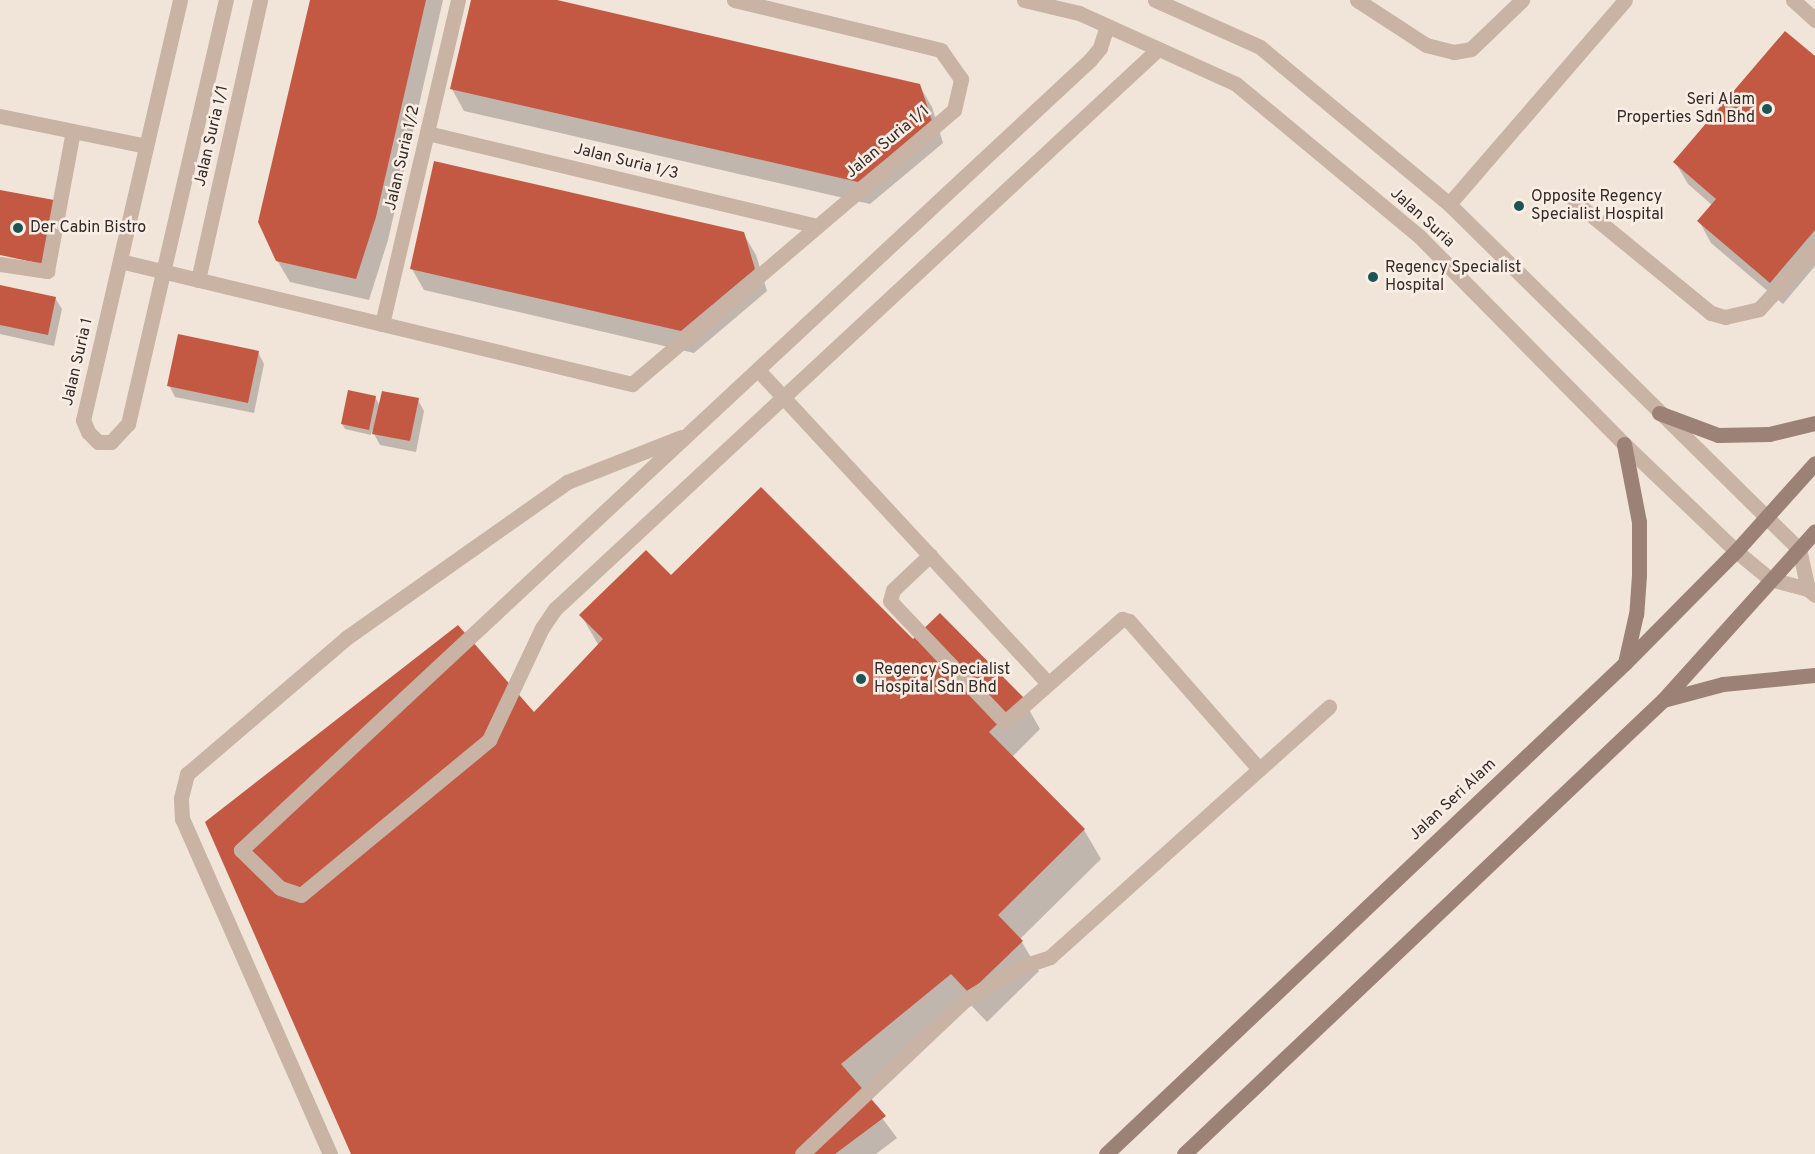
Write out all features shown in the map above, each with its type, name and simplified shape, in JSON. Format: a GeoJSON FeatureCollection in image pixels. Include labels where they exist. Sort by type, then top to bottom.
{"type":"FeatureCollection","features":[{"type":"Feature","properties":{"kind":"main road"},"geometry":{"type":"LineString","coordinates":[[1659,413],[1719,435],[1768,434],[1815,423]]}},
{"type":"Feature","properties":{"kind":"main road"},"geometry":{"type":"LineString","coordinates":[[1624,444],[1639,522],[1636,614],[1625,663]]}},
{"type":"Feature","properties":{"kind":"main road","name":"Jalan Seri Alam"},"geometry":{"type":"LineString","coordinates":[[1106,1154],[1625,663],[1736,551],[1815,463]]}},
{"type":"Feature","properties":{"kind":"main road"},"geometry":{"type":"LineString","coordinates":[[1184,1154],[1663,700],[1815,531]]}},
{"type":"Feature","properties":{"kind":"main road"},"geometry":{"type":"LineString","coordinates":[[1663,700],[1723,684],[1815,675]]}},
{"type":"Feature","properties":{"kind":"street","name":"Jalan Suria 1"},"geometry":{"type":"LineString","coordinates":[[180,0],[83,420],[88,432],[98,442],[111,442],[128,424],[226,0]]}},
{"type":"Feature","properties":{"kind":"street","name":"Jalan Suria 1/1"},"geometry":{"type":"LineString","coordinates":[[198,280],[260,0]]}},
{"type":"Feature","properties":{"kind":"street","name":"Jalan Suria 1/2"},"geometry":{"type":"LineString","coordinates":[[382,324],[458,0]]}},
{"type":"Feature","properties":{"kind":"street","name":"Jalan Suria 1/1"},"geometry":{"type":"LineString","coordinates":[[382,324],[632,384],[954,110],[961,79],[941,50],[734,0]]}},
{"type":"Feature","properties":{"kind":"street","name":"Jalan Suria"},"geometry":{"type":"LineString","coordinates":[[1024,0],[1079,13],[1236,84],[1420,237],[1624,444],[1736,551],[1770,579]]}},
{"type":"Feature","properties":{"kind":"street"},"geometry":{"type":"LineString","coordinates":[[1357,0],[1426,45],[1454,52],[1471,49],[1522,0]]}},
{"type":"Feature","properties":{"kind":"street"},"geometry":{"type":"LineString","coordinates":[[1449,204],[1625,0]]}},
{"type":"Feature","properties":{"kind":"street"},"geometry":{"type":"LineString","coordinates":[[1793,0],[1815,20]]}},
{"type":"Feature","properties":{"kind":"street","name":"Jalan Suria"},"geometry":{"type":"LineString","coordinates":[[1158,1],[1260,47],[1449,204],[1766,517]]}},
{"type":"Feature","properties":{"kind":"street"},"geometry":{"type":"LineString","coordinates":[[1107,26],[1100,48],[1090,60],[241,850],[280,888],[301,895],[489,740],[542,628],[555,609],[1158,49]]}},
{"type":"Feature","properties":{"kind":"street"},"geometry":{"type":"LineString","coordinates":[[0,116],[146,146]]}},
{"type":"Feature","properties":{"kind":"street"},"geometry":{"type":"LineString","coordinates":[[0,264],[47,272],[73,131]]}},
{"type":"Feature","properties":{"kind":"street","name":"Jalan Suria 1/3"},"geometry":{"type":"LineString","coordinates":[[427,133],[817,226]]}},
{"type":"Feature","properties":{"kind":"street"},"geometry":{"type":"LineString","coordinates":[[1574,201],[1711,313],[1725,317],[1741,316],[1759,309],[1815,248]]}},
{"type":"Feature","properties":{"kind":"street"},"geometry":{"type":"LineString","coordinates":[[120,261],[382,324]]}},
{"type":"Feature","properties":{"kind":"street"},"geometry":{"type":"LineString","coordinates":[[758,370],[1048,683]]}},
{"type":"Feature","properties":{"kind":"street"},"geometry":{"type":"LineString","coordinates":[[330,1154],[182,819],[181,798],[187,774],[346,638],[567,482],[687,435]]}},
{"type":"Feature","properties":{"kind":"street"},"geometry":{"type":"LineString","coordinates":[[1766,517],[1799,549],[1812,592]]}},
{"type":"Feature","properties":{"kind":"street"},"geometry":{"type":"LineString","coordinates":[[930,555],[893,590],[890,601],[1005,722],[1115,621],[1129,621],[1259,769]]}},
{"type":"Feature","properties":{"kind":"street"},"geometry":{"type":"LineString","coordinates":[[1770,579],[1812,592]]}},
{"type":"Feature","properties":{"kind":"street"},"geometry":{"type":"LineString","coordinates":[[802,1154],[965,1000],[1017,968],[1050,957],[1329,707]]}},
{"type":"Feature","properties":{"kind":"building"},"geometry":{"type":"Polygon","coordinates":[[[310,0],[426,0],[376,217],[356,279],[276,261],[258,222],[310,0]]]}},
{"type":"Feature","properties":{"kind":"building"},"geometry":{"type":"Polygon","coordinates":[[[471,0],[557,0],[920,84],[932,121],[858,182],[450,89],[471,0]]]}},
{"type":"Feature","properties":{"kind":"building","name":"Seri Alam Properties Sdn Bhd"},"geometry":{"type":"Polygon","coordinates":[[[1785,31],[1815,56],[1815,230],[1770,283],[1697,221],[1716,199],[1673,162],[1785,31]]]}},
{"type":"Feature","properties":{"kind":"building"},"geometry":{"type":"Polygon","coordinates":[[[434,161],[744,232],[755,269],[681,331],[410,269],[434,161]]]}},
{"type":"Feature","properties":{"kind":"building"},"geometry":{"type":"Polygon","coordinates":[[[0,190],[54,200],[42,264],[0,255],[0,190]]]}},
{"type":"Feature","properties":{"kind":"building"},"geometry":{"type":"Polygon","coordinates":[[[0,285],[56,297],[48,335],[0,325],[0,285]]]}},
{"type":"Feature","properties":{"kind":"building"},"geometry":{"type":"Polygon","coordinates":[[[178,334],[259,351],[248,403],[167,386],[178,334]]]}},
{"type":"Feature","properties":{"kind":"building"},"geometry":{"type":"Polygon","coordinates":[[[348,390],[376,396],[369,430],[341,424],[348,390]]]}},
{"type":"Feature","properties":{"kind":"building"},"geometry":{"type":"Polygon","coordinates":[[[382,391],[419,398],[410,441],[372,434],[382,391]]]}},
{"type":"Feature","properties":{"kind":"building"},"geometry":{"type":"Polygon","coordinates":[[[761,487],[913,639],[940,613],[1024,698],[989,732],[1085,829],[998,915],[1023,941],[969,993],[951,974],[841,1064],[886,1116],[835,1154],[351,1154],[205,822],[458,625],[534,712],[603,639],[579,615],[646,550],[671,575],[761,487]]]}},
{"type":"Feature","properties":{"kind":"place","name":"Seri Alam Properties Sdn Bhd"},"geometry":{"type":"Point","coordinates":[1767,109]}},
{"type":"Feature","properties":{"kind":"place","name":"Opposite Regency Specialist Hospital"},"geometry":{"type":"Point","coordinates":[1519,206]}},
{"type":"Feature","properties":{"kind":"place","name":"Der Cabin Bistro"},"geometry":{"type":"Point","coordinates":[18,228]}},
{"type":"Feature","properties":{"kind":"place","name":"Regency Specialist Hospital"},"geometry":{"type":"Point","coordinates":[1373,277]}},
{"type":"Feature","properties":{"kind":"place","name":"Regency Specialist Hospital Sdn Bhd"},"geometry":{"type":"Point","coordinates":[861,679]}}]}
